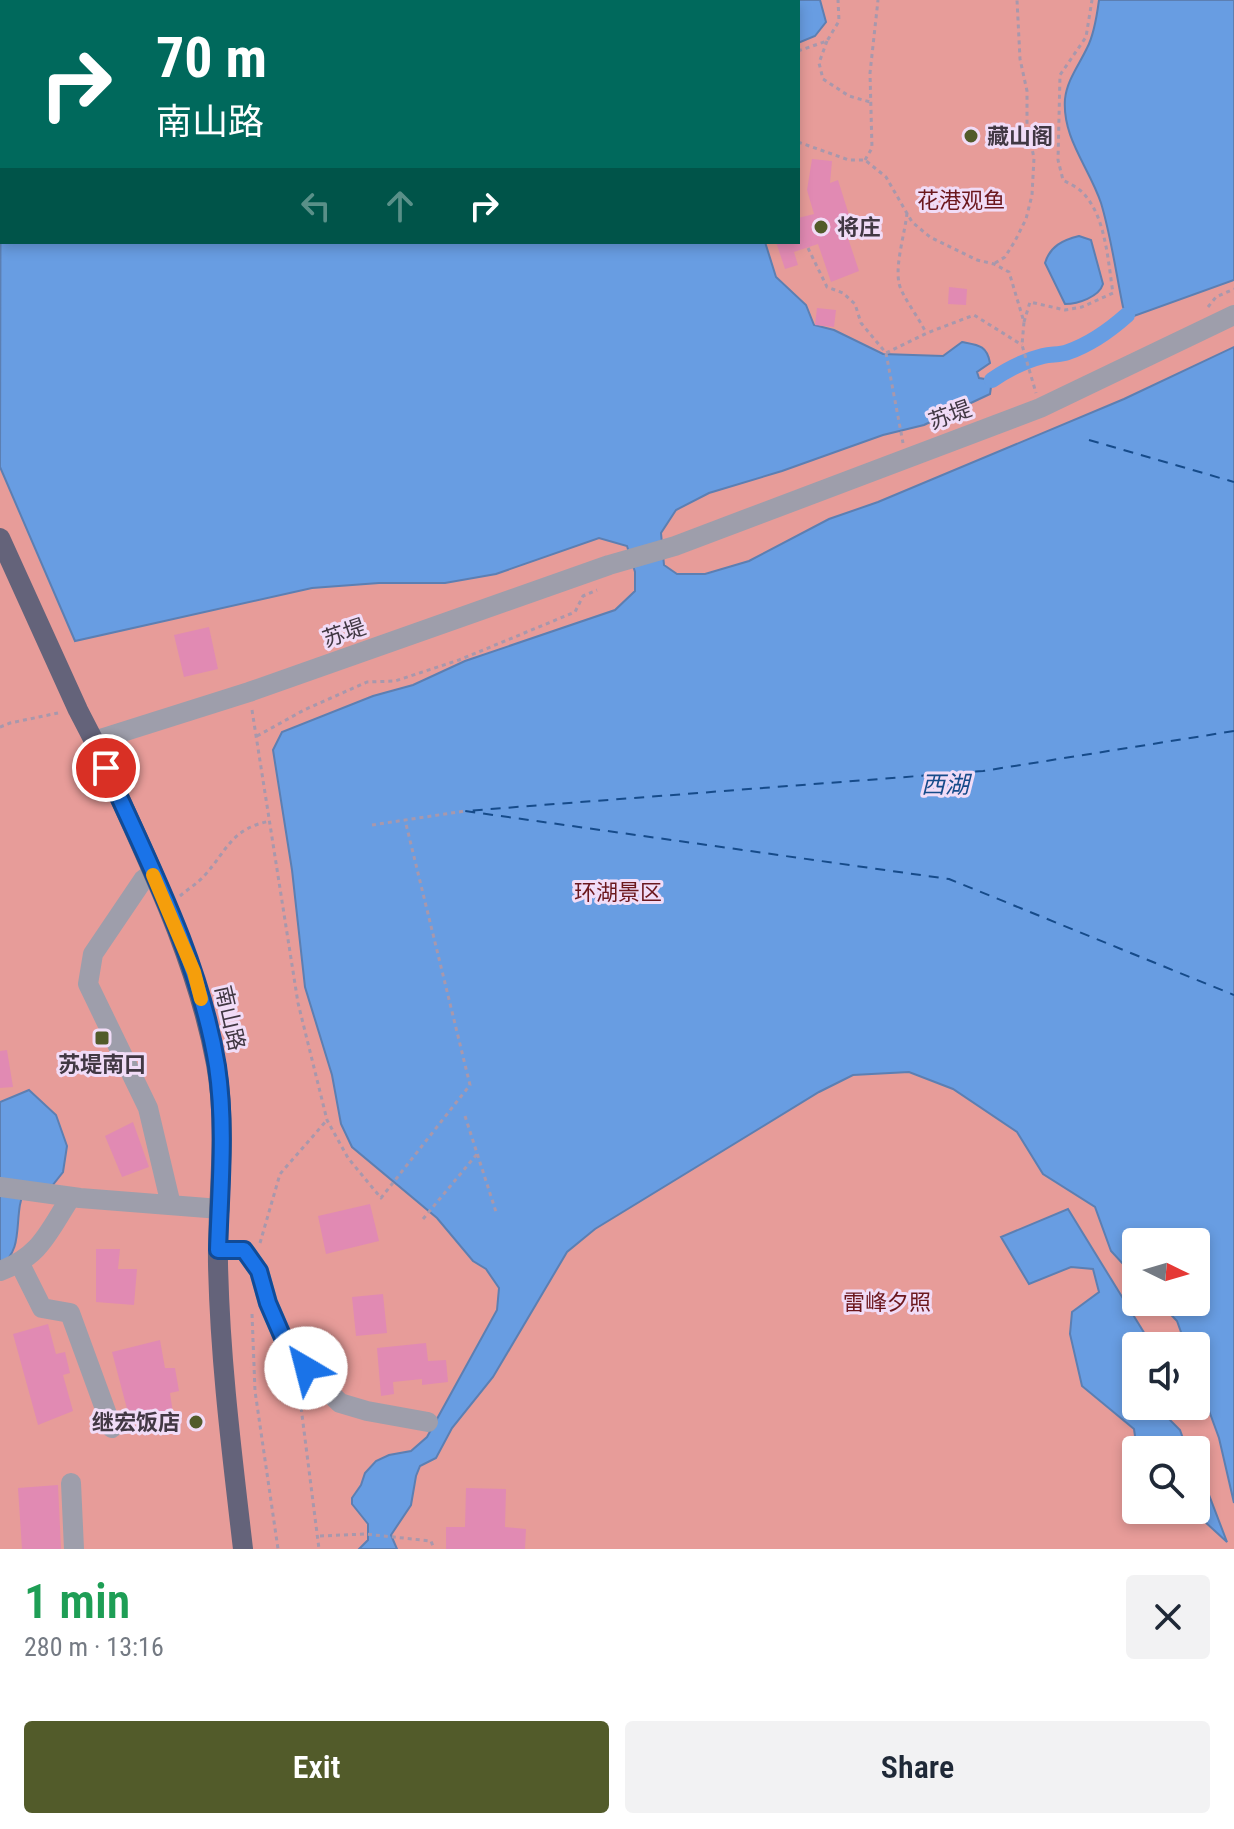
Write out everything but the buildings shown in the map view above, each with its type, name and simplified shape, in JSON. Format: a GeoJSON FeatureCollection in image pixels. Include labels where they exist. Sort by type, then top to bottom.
{"type":"FeatureCollection","features":[{"type":"Feature","properties":{"kind":"main road","name":"南山路"},"geometry":{"type":"LineString","coordinates":[[0,538],[94,741],[194,972],[217,1066],[222,1144],[219,1337],[243,1549]]}},
{"type":"Feature","properties":{"kind":"street","name":"苏堤"},"geometry":{"type":"LineString","coordinates":[[94,741],[249,692],[609,565],[675,546],[1040,408],[1234,315]]}},
{"type":"Feature","properties":{"kind":"street"},"geometry":{"type":"LineString","coordinates":[[152,873],[143,880],[93,954],[88,984],[148,1108],[171,1205]]}},
{"type":"Feature","properties":{"kind":"street"},"geometry":{"type":"LineString","coordinates":[[0,1187],[71,1197],[220,1209]]}},
{"type":"Feature","properties":{"kind":"street"},"geometry":{"type":"LineString","coordinates":[[0,1271],[20,1264],[36,1251],[71,1197]]}},
{"type":"Feature","properties":{"kind":"street"},"geometry":{"type":"LineString","coordinates":[[218,1250],[244,1250],[259,1271],[268,1303],[284,1340],[340,1403],[428,1422]]}},
{"type":"Feature","properties":{"kind":"street"},"geometry":{"type":"LineString","coordinates":[[20,1264],[42,1308],[70,1313],[112,1428]]}},
{"type":"Feature","properties":{"kind":"street"},"geometry":{"type":"LineString","coordinates":[[71,1483],[74,1549]]}},
{"type":"Feature","properties":{"kind":"path"},"geometry":{"type":"LineString","coordinates":[[838,0],[839,21],[819,63],[823,79],[849,96],[870,102]]}},
{"type":"Feature","properties":{"kind":"path"},"geometry":{"type":"LineString","coordinates":[[865,160],[872,148],[870,73],[878,0]]}},
{"type":"Feature","properties":{"kind":"path"},"geometry":{"type":"LineString","coordinates":[[994,264],[1005,257],[1015,241],[1026,219],[1032,195],[1034,158],[1027,125],[1027,91],[1020,59],[1017,0]]}},
{"type":"Feature","properties":{"kind":"path"},"geometry":{"type":"LineString","coordinates":[[1034,384],[1022,345],[1030,302],[1065,310],[1082,307],[1113,293],[1094,206],[1082,191],[1063,180],[1058,160],[1060,75],[1086,37],[1092,0]]}},
{"type":"Feature","properties":{"kind":"path"},"geometry":{"type":"LineString","coordinates":[[800,50],[827,41]]}},
{"type":"Feature","properties":{"kind":"path"},"geometry":{"type":"LineString","coordinates":[[800,143],[849,160],[865,160],[886,177],[912,222],[930,237],[1009,272],[1024,322]]}},
{"type":"Feature","properties":{"kind":"path"},"geometry":{"type":"LineString","coordinates":[[907,213],[899,285],[927,333]]}},
{"type":"Feature","properties":{"kind":"path"},"geometry":{"type":"LineString","coordinates":[[808,248],[827,287],[843,293],[855,304],[861,323],[886,353],[900,436]]}},
{"type":"Feature","properties":{"kind":"path"},"geometry":{"type":"LineString","coordinates":[[886,353],[974,315],[1022,345]]}},
{"type":"Feature","properties":{"kind":"path"},"geometry":{"type":"LineString","coordinates":[[256,736],[367,682],[395,681],[459,660],[575,612],[583,596],[597,590],[609,565]]}},
{"type":"Feature","properties":{"kind":"path"},"geometry":{"type":"LineString","coordinates":[[249,692],[298,1003],[327,1120],[348,1158],[381,1198],[470,1085],[405,820]]}},
{"type":"Feature","properties":{"kind":"path"},"geometry":{"type":"LineString","coordinates":[[0,727],[78,710]]}},
{"type":"Feature","properties":{"kind":"path"},"geometry":{"type":"LineString","coordinates":[[372,825],[465,811]]}},
{"type":"Feature","properties":{"kind":"path"},"geometry":{"type":"LineString","coordinates":[[166,907],[203,878],[236,834],[252,825],[270,821]]}},
{"type":"Feature","properties":{"kind":"path"},"geometry":{"type":"LineString","coordinates":[[465,1116],[497,1215]]}},
{"type":"Feature","properties":{"kind":"path"},"geometry":{"type":"LineString","coordinates":[[423,1219],[477,1153]]}},
{"type":"Feature","properties":{"kind":"path"},"geometry":{"type":"LineString","coordinates":[[306,1368],[301,1407],[319,1549]]}},
{"type":"Feature","properties":{"kind":"path"},"geometry":{"type":"LineString","coordinates":[[318,1536],[365,1534],[431,1541],[434,1549]]}},
{"type":"Feature","properties":{"kind":"green space","name":"环湖景区"},"geometry":{"type":"Polygon","coordinates":[[[800,0],[1234,0],[1234,1549],[0,1549],[0,244],[800,244],[800,0]]]}},
{"type":"Feature","properties":{"kind":"water"},"geometry":{"type":"Polygon","coordinates":[[[800,0],[820,0],[826,22],[815,36],[800,42],[800,0]]]}},
{"type":"Feature","properties":{"kind":"water"},"geometry":{"type":"Polygon","coordinates":[[[1099,0],[1234,0],[1234,280],[1134,316],[1127,315],[1123,307],[1101,203],[1072,140],[1065,113],[1068,85],[1092,37],[1099,0]]]}},
{"type":"Feature","properties":{"kind":"water"},"geometry":{"type":"Polygon","coordinates":[[[1079,236],[1091,240],[1103,284],[1097,293],[1087,299],[1065,304],[1045,263],[1058,245],[1079,236]]]}},
{"type":"Feature","properties":{"kind":"water","name":"西湖"},"geometry":{"type":"Polygon","coordinates":[[[0,244],[766,244],[776,277],[806,305],[814,325],[834,330],[883,354],[943,356],[962,342],[977,345],[987,353],[990,363],[977,372],[979,378],[992,380],[990,394],[924,425],[883,435],[709,493],[676,510],[661,533],[664,565],[677,574],[705,574],[749,561],[829,519],[878,502],[1124,399],[1234,347],[1234,1503],[1210,1413],[1210,1332],[1181,1332],[1172,1316],[1210,1316],[1210,1228],[1122,1228],[1122,1263],[1111,1251],[1095,1207],[1043,1174],[1017,1132],[953,1089],[909,1072],[853,1075],[819,1092],[595,1229],[567,1252],[493,1377],[452,1428],[436,1458],[420,1466],[411,1505],[391,1535],[397,1549],[359,1549],[368,1540],[368,1524],[352,1504],[352,1498],[365,1473],[376,1461],[411,1451],[427,1437],[497,1310],[499,1288],[486,1269],[473,1261],[437,1218],[352,1147],[341,1124],[332,1075],[305,987],[292,870],[273,750],[282,732],[373,696],[413,685],[465,661],[615,610],[635,591],[635,572],[627,546],[599,538],[496,574],[445,583],[379,583],[312,588],[75,641],[0,467],[0,244]]]}},
{"type":"Feature","properties":{"kind":"water"},"geometry":{"type":"Polygon","coordinates":[[[29,1090],[56,1115],[67,1146],[63,1172],[48,1191],[25,1189],[19,1209],[16,1241],[8,1258],[0,1265],[0,1102],[29,1090]]]}},
{"type":"Feature","properties":{"kind":"water"},"geometry":{"type":"Polygon","coordinates":[[[1068,1209],[1122,1297],[1122,1316],[1134,1316],[1144,1332],[1122,1332],[1122,1419],[1082,1386],[1070,1334],[1072,1312],[1099,1292],[1093,1269],[1071,1267],[1029,1284],[1001,1237],[1068,1209]]]}},
{"type":"Feature","properties":{"kind":"water"},"geometry":{"type":"Polygon","coordinates":[[[1123,1420],[1170,1420],[1182,1436],[1135,1436],[1134,1429],[1123,1420]]]}},
{"type":"Feature","properties":{"kind":"water"},"geometry":{"type":"Polygon","coordinates":[[[1210,1498],[1227,1542],[1207,1524],[1210,1524],[1210,1498]]]}},
{"type":"Feature","properties":{"kind":"waterway"},"geometry":{"type":"LineString","coordinates":[[992,380],[1029,360],[1065,353],[1084,345],[1127,315]]}},
{"type":"Feature","properties":{"kind":"ferry route"},"geometry":{"type":"LineString","coordinates":[[1089,440],[1234,482]]}},
{"type":"Feature","properties":{"kind":"ferry route"},"geometry":{"type":"LineString","coordinates":[[1234,731],[983,771],[465,811],[949,879],[1234,995]]}},
{"type":"Feature","properties":{"kind":"slow traffic"},"geometry":{"type":"LineString","coordinates":[[153,875],[194,972],[201,999]]}},
{"type":"Feature","properties":{"kind":"place","name":"藏山阁"},"geometry":{"type":"Point","coordinates":[971,136]}},
{"type":"Feature","properties":{"kind":"place","name":"将庄"},"geometry":{"type":"Point","coordinates":[821,227]}},
{"type":"Feature","properties":{"kind":"place","name":"苏堤南口"},"geometry":{"type":"Point","coordinates":[102,1038]}},
{"type":"Feature","properties":{"kind":"place","name":"继宏饭店"},"geometry":{"type":"Point","coordinates":[196,1422]}},
{"type":"Feature","properties":{"kind":"route"},"geometry":{"type":"LineString","coordinates":[[106,768],[194,972],[217,1066],[222,1144],[218,1250],[244,1250],[259,1271],[268,1303],[284,1340],[306,1368]]}},
{"type":"Feature","properties":{"kind":"park label","name":"花港观鱼"},"geometry":{"type":"Point","coordinates":[961,200]}},
{"type":"Feature","properties":{"kind":"park label","name":"雷峰夕照"},"geometry":{"type":"Point","coordinates":[887,1302]}}]}
